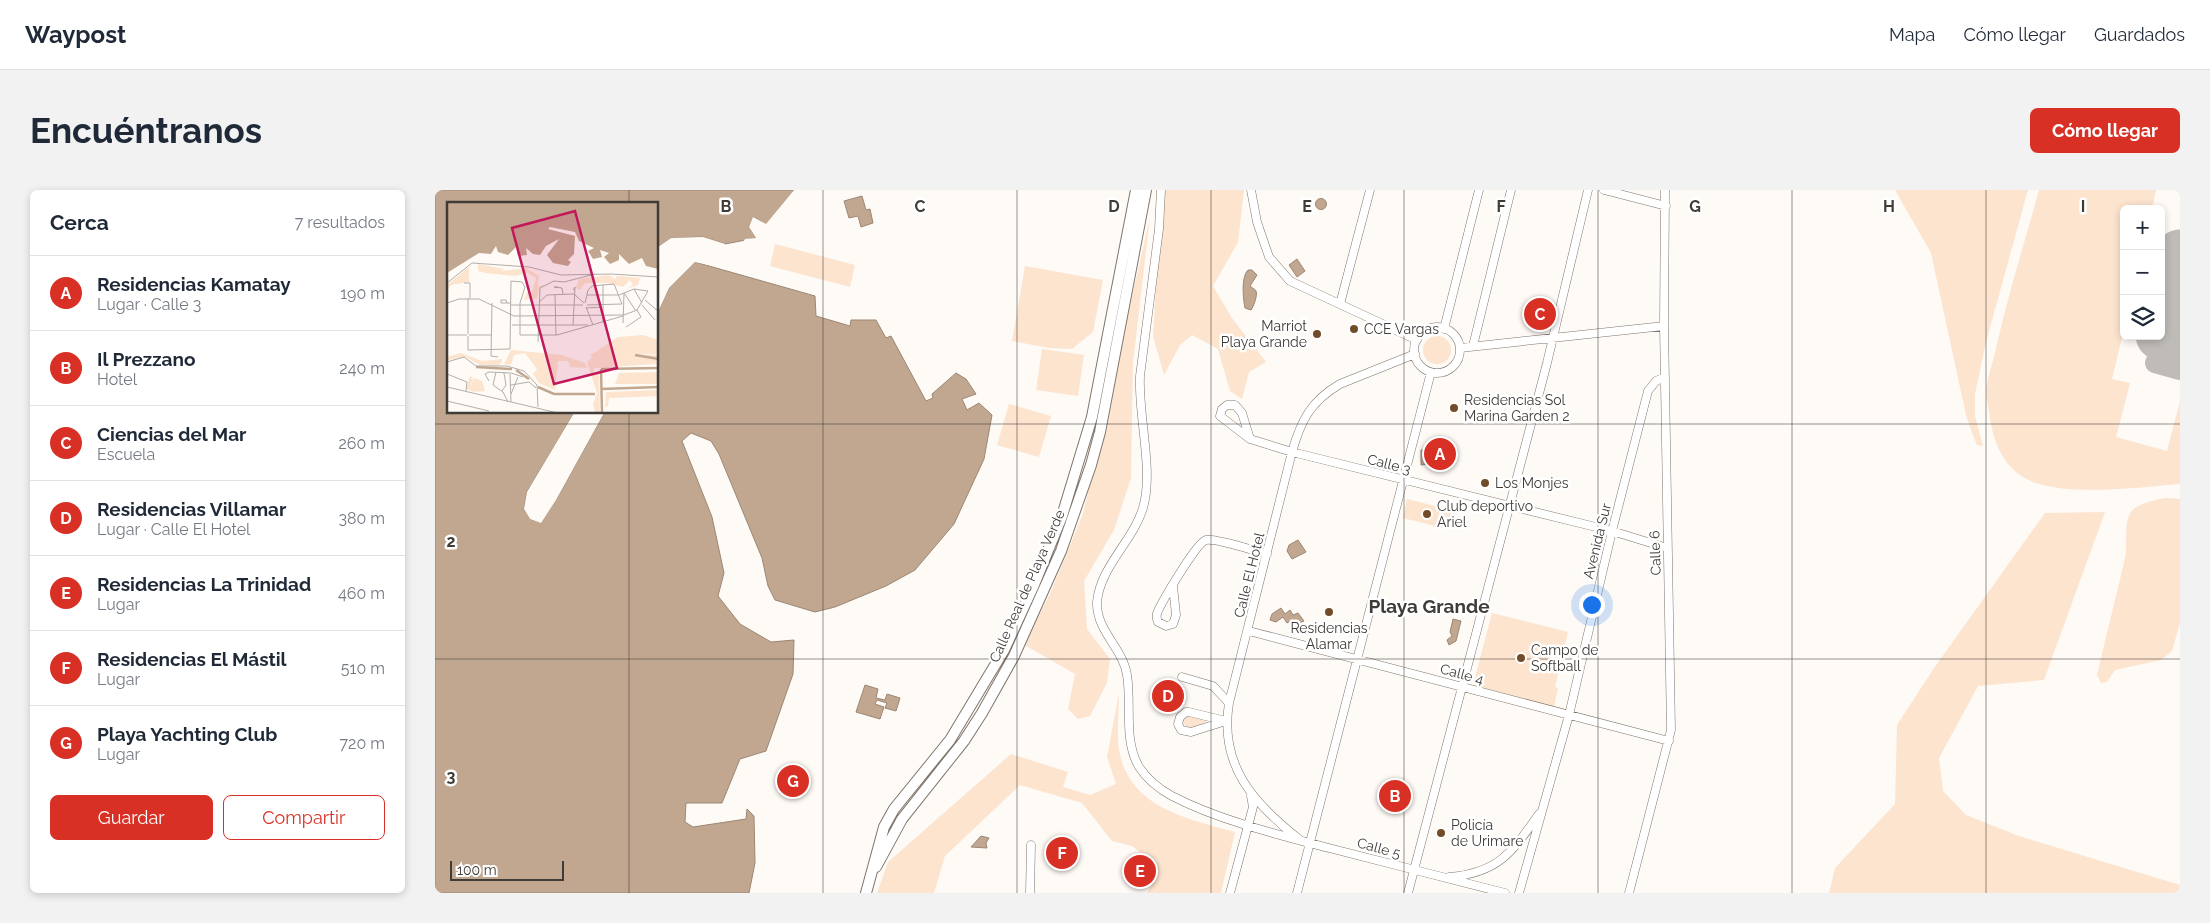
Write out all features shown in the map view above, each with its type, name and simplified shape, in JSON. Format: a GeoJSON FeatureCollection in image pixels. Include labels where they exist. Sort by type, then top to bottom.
{"type":"FeatureCollection","features":[{"type":"Feature","properties":{"kind":"street","name":"Calle Real de Playa Verde"},"geometry":{"type":"LineString","coordinates":[[874,870],[877,847],[884,827],[891,815],[950,740],[1061,551],[1091,463],[1097,418],[1124,282],[1136,190]]}},
{"type":"Feature","properties":{"kind":"street","name":"Calle Real de Playa Verde"},"geometry":{"type":"LineString","coordinates":[[1124,282],[1146,190]]}},
{"type":"Feature","properties":{"kind":"street","name":"Calle 5"},"geometry":{"type":"LineString","coordinates":[[1161,190],[1159,229],[1140,376],[1139,399],[1145,464],[1144,506],[1132,535],[1104,579],[1097,599],[1099,620],[1120,653],[1127,675],[1130,736],[1133,753],[1140,769],[1155,784],[1172,796],[1247,826],[1505,893]]}},
{"type":"Feature","properties":{"kind":"street"},"geometry":{"type":"LineString","coordinates":[[1251,190],[1257,222],[1269,257],[1290,281],[1417,340]]}},
{"type":"Feature","properties":{"kind":"street"},"geometry":{"type":"LineString","coordinates":[[1340,304],[1370,190]]}},
{"type":"Feature","properties":{"kind":"street"},"geometry":{"type":"LineString","coordinates":[[1444,329],[1479,190]]}},
{"type":"Feature","properties":{"kind":"street"},"geometry":{"type":"LineString","coordinates":[[1473,346],[1511,190]]}},
{"type":"Feature","properties":{"kind":"street"},"geometry":{"type":"LineString","coordinates":[[1408,893],[1509,507],[1588,190]]}},
{"type":"Feature","properties":{"kind":"street"},"geometry":{"type":"LineString","coordinates":[[1604,190],[1665,206]]}},
{"type":"Feature","properties":{"kind":"street","name":"Calle 6"},"geometry":{"type":"LineString","coordinates":[[1629,893],[1671,730],[1664,326],[1665,190]]}},
{"type":"Feature","properties":{"kind":"street"},"geometry":{"type":"LineString","coordinates":[[1460,348],[1664,326]]}},
{"type":"Feature","properties":{"kind":"street"},"geometry":{"type":"LineString","coordinates":[[1429,329],[1444,329],[1452,333],[1457,339],[1460,348],[1457,362],[1446,372],[1431,372],[1420,366],[1415,354],[1417,340],[1429,329]]}},
{"type":"Feature","properties":{"kind":"street","name":"Calle El Hotel"},"geometry":{"type":"LineString","coordinates":[[1302,841],[1270,815],[1249,792],[1238,775],[1230,752],[1226,721],[1229,703],[1249,631],[1292,452],[1309,409],[1321,397],[1340,384],[1415,354]]}},
{"type":"Feature","properties":{"kind":"street"},"geometry":{"type":"LineString","coordinates":[[1297,893],[1431,372]]}},
{"type":"Feature","properties":{"kind":"street","name":"Avenida Sur"},"geometry":{"type":"LineString","coordinates":[[1519,893],[1569,715],[1612,531],[1648,391],[1656,381],[1665,377]]}},
{"type":"Feature","properties":{"kind":"street","name":"Calle 3"},"geometry":{"type":"LineString","coordinates":[[1250,439],[1242,413],[1235,405],[1227,404],[1221,410],[1220,416],[1250,439],[1292,452],[1402,480],[1612,531],[1667,548]]}},
{"type":"Feature","properties":{"kind":"street","name":"Calle Real de Playa Verde"},"geometry":{"type":"LineString","coordinates":[[866,893],[874,870],[902,819],[963,741],[982,713],[1014,656],[1038,590],[1050,546],[1080,459],[1097,418]]}},
{"type":"Feature","properties":{"kind":"street"},"geometry":{"type":"LineString","coordinates":[[1080,459],[1091,463]]}},
{"type":"Feature","properties":{"kind":"street"},"geometry":{"type":"LineString","coordinates":[[1066,503],[1077,506]]}},
{"type":"Feature","properties":{"kind":"street"},"geometry":{"type":"LineString","coordinates":[[1173,586],[1176,614],[1173,624],[1166,626],[1158,622],[1157,612],[1197,546],[1203,541],[1212,540],[1267,554]]}},
{"type":"Feature","properties":{"kind":"street"},"geometry":{"type":"LineString","coordinates":[[1050,546],[1061,551]]}},
{"type":"Feature","properties":{"kind":"street","name":"Calle 4"},"geometry":{"type":"LineString","coordinates":[[1249,631],[1669,741]]}},
{"type":"Feature","properties":{"kind":"street"},"geometry":{"type":"LineString","coordinates":[[1004,650],[1014,656]]}},
{"type":"Feature","properties":{"kind":"street"},"geometry":{"type":"LineString","coordinates":[[1182,677],[1213,686],[1229,703]]}},
{"type":"Feature","properties":{"kind":"street"},"geometry":{"type":"LineString","coordinates":[[1186,712],[1226,721],[1188,732],[1181,730],[1178,724],[1180,716],[1186,712]]}},
{"type":"Feature","properties":{"kind":"street"},"geometry":{"type":"LineString","coordinates":[[1230,893],[1253,807],[1249,792]]}},
{"type":"Feature","properties":{"kind":"street"},"geometry":{"type":"LineString","coordinates":[[1442,877],[1468,875],[1505,858],[1543,809]]}},
{"type":"Feature","properties":{"kind":"street"},"geometry":{"type":"LineString","coordinates":[[1030,893],[1031,845]]}},
{"type":"Feature","properties":{"kind":"shaded area"},"geometry":{"type":"Polygon","coordinates":[[[435,190],[794,190],[766,225],[754,217],[749,227],[756,238],[725,244],[703,237],[671,238],[659,246],[659,202],[447,202],[447,414],[573,414],[527,492],[524,509],[530,519],[541,522],[556,500],[603,414],[659,414],[659,310],[669,288],[695,262],[815,296],[816,316],[850,326],[851,320],[876,320],[886,338],[891,336],[926,401],[933,398],[932,394],[956,373],[966,379],[976,394],[962,399],[967,410],[979,403],[992,415],[984,459],[954,524],[915,570],[886,586],[835,607],[815,612],[775,600],[768,586],[762,558],[719,454],[711,441],[691,433],[682,441],[712,517],[724,573],[718,596],[740,624],[771,642],[794,640],[793,674],[766,751],[740,759],[722,803],[686,803],[685,822],[693,827],[746,819],[747,809],[754,816],[755,863],[749,893],[435,893],[435,190]]]}},
{"type":"Feature","properties":{"kind":"shaded area"},"geometry":{"type":"Polygon","coordinates":[[[1162,190],[1244,190],[1238,242],[1213,286],[1232,318],[1266,362],[1249,372],[1242,399],[1230,391],[1218,349],[1192,335],[1180,345],[1164,375],[1153,336],[1162,190]]]}},
{"type":"Feature","properties":{"kind":"shaded area"},"geometry":{"type":"Polygon","coordinates":[[[1895,190],[2028,190],[1986,342],[1975,394],[1975,416],[1983,446],[1977,445],[1966,415],[1931,253],[1895,190]]]}},
{"type":"Feature","properties":{"kind":"shaded area"},"geometry":{"type":"Polygon","coordinates":[[[2039,190],[2156,190],[2153,205],[2120,205],[2121,340],[2112,379],[2130,383],[2116,437],[2167,451],[2180,401],[2180,484],[2093,490],[2058,488],[2030,481],[2011,467],[2004,458],[1994,436],[1986,397],[1989,374],[2039,190]]]}},
{"type":"Feature","properties":{"kind":"shaded area"},"geometry":{"type":"Polygon","coordinates":[[[862,196],[866,210],[870,209],[873,223],[861,227],[858,216],[849,218],[844,201],[862,196]]]}},
{"type":"Feature","properties":{"kind":"shaded area"},"geometry":{"type":"Polygon","coordinates":[[[1321,198],[1327,204],[1321,210],[1315,204],[1321,198]]]}},
{"type":"Feature","properties":{"kind":"shaded area"},"geometry":{"type":"Polygon","coordinates":[[[1150,217],[1133,363],[1131,478],[1114,530],[1084,581],[1087,629],[1110,659],[1107,683],[1090,716],[1078,719],[1068,709],[1075,674],[1023,644],[1049,596],[1083,514],[1150,217]]]}},
{"type":"Feature","properties":{"kind":"shaded area"},"geometry":{"type":"Polygon","coordinates":[[[775,244],[855,265],[850,287],[770,266],[775,244]]]}},
{"type":"Feature","properties":{"kind":"shaded area"},"geometry":{"type":"Polygon","coordinates":[[[1297,259],[1305,271],[1297,277],[1289,265],[1297,259]]]}},
{"type":"Feature","properties":{"kind":"shaded area"},"geometry":{"type":"Polygon","coordinates":[[[1025,266],[1103,280],[1093,332],[1072,349],[1049,348],[1012,341],[1025,266]]]}},
{"type":"Feature","properties":{"kind":"shaded area"},"geometry":{"type":"Polygon","coordinates":[[[1248,270],[1252,270],[1257,275],[1250,286],[1256,290],[1255,301],[1251,310],[1245,308],[1243,293],[1244,277],[1248,270]]]}},
{"type":"Feature","properties":{"kind":"shaded area"},"geometry":{"type":"Polygon","coordinates":[[[1437,336],[1447,340],[1451,350],[1447,360],[1437,364],[1427,360],[1423,350],[1427,340],[1437,336]]]}},
{"type":"Feature","properties":{"kind":"shaded area"},"geometry":{"type":"Polygon","coordinates":[[[1042,349],[1084,355],[1078,396],[1036,390],[1042,349]]]}},
{"type":"Feature","properties":{"kind":"shaded area"},"geometry":{"type":"Polygon","coordinates":[[[1009,404],[1051,416],[1039,457],[997,445],[1009,404]]]}},
{"type":"Feature","properties":{"kind":"shaded area"},"geometry":{"type":"Polygon","coordinates":[[[1428,449],[1429,464],[1421,465],[1421,450],[1428,449]]]}},
{"type":"Feature","properties":{"kind":"shaded area"},"geometry":{"type":"Polygon","coordinates":[[[2166,498],[2180,499],[2180,623],[2172,651],[2161,660],[2115,670],[2107,682],[2101,683],[2097,675],[2125,558],[2127,522],[2131,512],[2137,507],[2166,498]]]}},
{"type":"Feature","properties":{"kind":"shaded area","name":"Club deportivo Ariel"},"geometry":{"type":"Polygon","coordinates":[[[1407,499],[1452,510],[1447,529],[1403,518],[1407,499]]]}},
{"type":"Feature","properties":{"kind":"shaded area"},"geometry":{"type":"Polygon","coordinates":[[[2105,512],[2044,680],[1978,686],[1939,758],[1943,791],[1966,815],[2019,836],[2180,885],[2180,893],[1829,893],[1835,868],[1895,804],[1897,725],[1934,668],[2045,513],[2105,512]]]}},
{"type":"Feature","properties":{"kind":"shaded area"},"geometry":{"type":"Polygon","coordinates":[[[1298,540],[1306,552],[1292,559],[1287,551],[1289,545],[1298,540]]]}},
{"type":"Feature","properties":{"kind":"shaded area"},"geometry":{"type":"Polygon","coordinates":[[[1281,608],[1285,614],[1290,610],[1293,615],[1298,613],[1304,621],[1295,625],[1292,620],[1287,623],[1283,617],[1276,622],[1270,620],[1272,614],[1281,608]]]}},
{"type":"Feature","properties":{"kind":"shaded area","name":"Campo de Softball"},"geometry":{"type":"Polygon","coordinates":[[[1492,613],[1568,632],[1555,687],[1558,688],[1554,707],[1473,685],[1492,613]]]}},
{"type":"Feature","properties":{"kind":"shaded area"},"geometry":{"type":"Polygon","coordinates":[[[1453,619],[1461,621],[1456,641],[1449,645],[1447,640],[1452,636],[1450,632],[1453,619]]]}},
{"type":"Feature","properties":{"kind":"shaded area"},"geometry":{"type":"Polygon","coordinates":[[[865,685],[878,689],[876,698],[885,700],[887,694],[900,698],[896,711],[885,708],[887,703],[877,700],[875,704],[884,707],[880,719],[856,712],[865,685]]]}},
{"type":"Feature","properties":{"kind":"shaded area"},"geometry":{"type":"Polygon","coordinates":[[[1119,693],[1118,733],[1120,755],[1127,773],[1137,788],[1150,800],[1165,809],[1199,822],[1235,832],[1221,893],[1147,893],[1156,876],[1153,862],[1132,846],[1112,841],[1082,803],[1020,785],[945,856],[934,893],[877,893],[888,862],[1011,754],[1068,772],[1063,787],[1090,795],[1116,784],[1107,757],[1119,693]]]}},
{"type":"Feature","properties":{"kind":"shaded area"},"geometry":{"type":"Polygon","coordinates":[[[1186,715],[1207,718],[1207,721],[1192,730],[1187,729],[1183,722],[1186,715]]]}},
{"type":"Feature","properties":{"kind":"shaded area"},"geometry":{"type":"Polygon","coordinates":[[[981,836],[989,838],[986,843],[987,848],[971,847],[981,836]]]}},
{"type":"Feature","properties":{"kind":"pier"},"geometry":{"type":"Polygon","coordinates":[[[794,190],[796,191],[791,198],[767,227],[754,221],[752,227],[758,240],[743,242],[745,239],[756,238],[749,227],[753,217],[766,224],[794,190]]]}},
{"type":"Feature","properties":{"kind":"pier"},"geometry":{"type":"Polygon","coordinates":[[[703,237],[725,244],[725,246],[703,240],[672,240],[659,248],[671,238],[703,237]]]}},
{"type":"Feature","properties":{"kind":"pier"},"geometry":{"type":"Polygon","coordinates":[[[694,259],[723,266],[723,270],[722,268],[695,262],[669,288],[659,310],[659,302],[667,287],[694,259]]]}},
{"type":"Feature","properties":{"kind":"pier"},"geometry":{"type":"Polygon","coordinates":[[[573,414],[576,414],[529,493],[527,508],[531,517],[540,520],[600,414],[603,414],[556,500],[541,523],[530,519],[524,509],[527,492],[573,414]]]}},
{"type":"Feature","properties":{"kind":"taxiway"},"geometry":{"type":"LineString","coordinates":[[2173,286],[2180,279]]}},
{"type":"Feature","properties":{"kind":"taxiway"},"geometry":{"type":"LineString","coordinates":[[2165,320],[2173,342],[2180,351]]}},
{"type":"Feature","properties":{"kind":"taxiway"},"geometry":{"type":"LineString","coordinates":[[2155,363],[2180,370]]}},
{"type":"Feature","properties":{"kind":"runway"},"geometry":{"type":"LineString","coordinates":[[2165,318],[2180,255]]}},
{"type":"Feature","properties":{"kind":"place","name":"Ciencias del Mar"},"geometry":{"type":"Point","coordinates":[1540,314]}},
{"type":"Feature","properties":{"kind":"place","name":"CCE Vargas"},"geometry":{"type":"Point","coordinates":[1354,329]}},
{"type":"Feature","properties":{"kind":"place","name":"Marriot Playa Grande"},"geometry":{"type":"Point","coordinates":[1317,334]}},
{"type":"Feature","properties":{"kind":"place","name":"Residencias Sol Marina Garden 2"},"geometry":{"type":"Point","coordinates":[1454,408]}},
{"type":"Feature","properties":{"kind":"place","name":"Residencias Kamatay"},"geometry":{"type":"Point","coordinates":[1440,454]}},
{"type":"Feature","properties":{"kind":"place","name":"Los Monjes"},"geometry":{"type":"Point","coordinates":[1485,483]}},
{"type":"Feature","properties":{"kind":"place","name":"Club deportivo Ariel"},"geometry":{"type":"Point","coordinates":[1427,514]}},
{"type":"Feature","properties":{"kind":"place","name":"Residencias Alamar"},"geometry":{"type":"Point","coordinates":[1329,612]}},
{"type":"Feature","properties":{"kind":"place","name":"Campo de Softball"},"geometry":{"type":"Point","coordinates":[1521,658]}},
{"type":"Feature","properties":{"kind":"place","name":"Residencias Villamar"},"geometry":{"type":"Point","coordinates":[1168,696]}},
{"type":"Feature","properties":{"kind":"place","name":"Playa Yachting Club"},"geometry":{"type":"Point","coordinates":[793,781]}},
{"type":"Feature","properties":{"kind":"place","name":"Il Prezzano"},"geometry":{"type":"Point","coordinates":[1395,796]}},
{"type":"Feature","properties":{"kind":"place","name":"Policía de Urimare"},"geometry":{"type":"Point","coordinates":[1441,833]}},
{"type":"Feature","properties":{"kind":"place","name":"Residencias El Mástil"},"geometry":{"type":"Point","coordinates":[1062,853]}},
{"type":"Feature","properties":{"kind":"place","name":"Residencias La Trinidad"},"geometry":{"type":"Point","coordinates":[1140,871]}},
{"type":"Feature","properties":{"kind":"district","name":"Playa Grande"},"geometry":{"type":"Point","coordinates":[1429,606]}}]}
